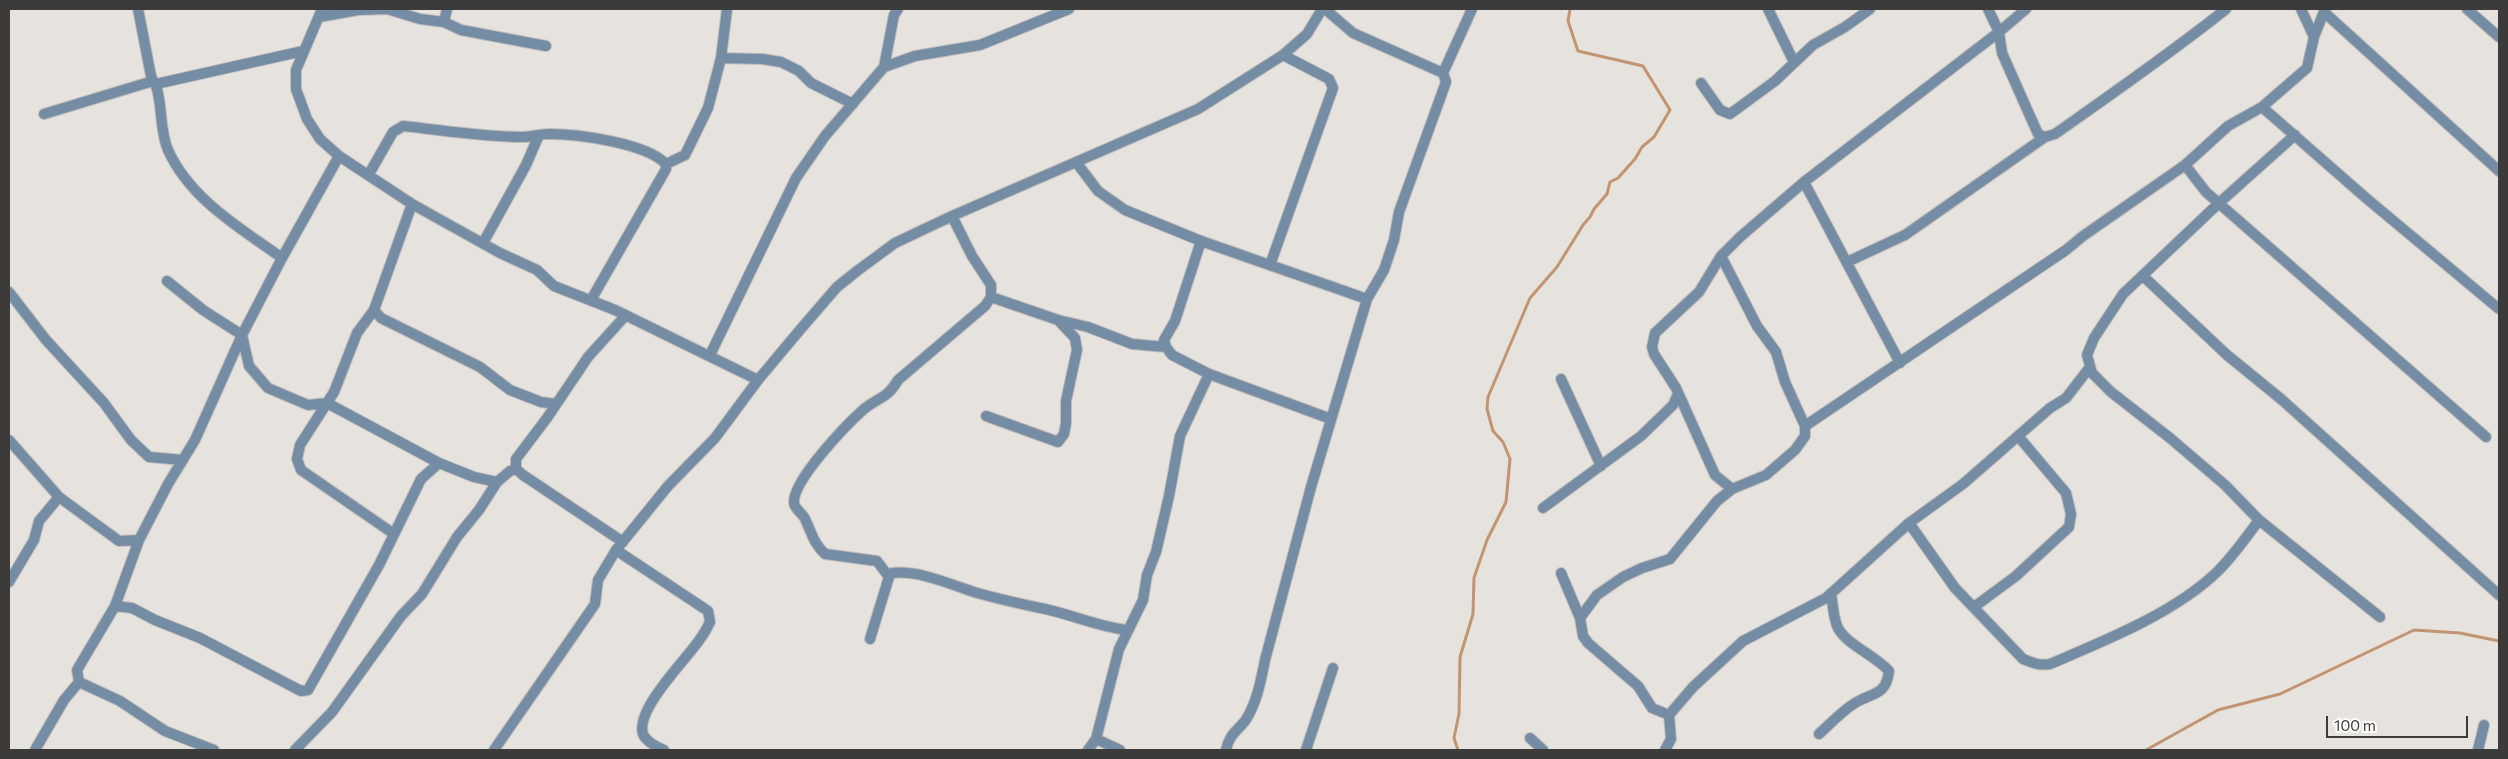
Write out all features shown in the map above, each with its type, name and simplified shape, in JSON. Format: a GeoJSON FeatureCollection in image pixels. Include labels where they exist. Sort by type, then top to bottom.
{"type":"FeatureCollection","features":[{"type":"Feature","properties":{"kind":"street"},"geometry":{"type":"LineString","coordinates":[[138,9],[163,134],[169,151],[192,187],[220,214],[282,258]]}},
{"type":"Feature","properties":{"kind":"street"},"geometry":{"type":"LineString","coordinates":[[546,46],[461,30],[444,22],[420,19],[386,9],[321,13],[296,70],[298,99],[314,132],[339,156],[412,204],[536,270],[554,286],[626,315],[758,380]]}},
{"type":"Feature","properties":{"kind":"street"},"geometry":{"type":"LineString","coordinates":[[444,22],[446,9]]}},
{"type":"Feature","properties":{"kind":"street"},"geometry":{"type":"LineString","coordinates":[[666,164],[685,155],[708,108],[721,58],[727,9]]}},
{"type":"Feature","properties":{"kind":"street"},"geometry":{"type":"LineString","coordinates":[[710,356],[796,178],[825,136],[884,67],[894,16],[898,9]]}},
{"type":"Feature","properties":{"kind":"street"},"geometry":{"type":"LineString","coordinates":[[884,67],[915,56],[980,45],[1069,9]]}},
{"type":"Feature","properties":{"kind":"street"},"geometry":{"type":"LineString","coordinates":[[494,750],[595,604],[598,580],[619,546],[668,486],[715,438],[758,380],[844,282],[895,243],[952,216],[1198,109],[1283,55],[1307,34],[1323,9],[1353,33],[1442,73],[1446,82],[1399,212],[1394,240],[1384,270],[1367,299],[1331,420],[1265,660],[1260,686],[1244,721],[1228,739],[1226,750]]}},
{"type":"Feature","properties":{"kind":"street"},"geometry":{"type":"LineString","coordinates":[[1442,73],[1472,9]]}},
{"type":"Feature","properties":{"kind":"street"},"geometry":{"type":"LineString","coordinates":[[1768,9],[1794,62]]}},
{"type":"Feature","properties":{"kind":"street"},"geometry":{"type":"LineString","coordinates":[[1701,83],[1720,110],[1730,114],[1775,81],[1813,45],[1845,27],[1870,9]]}},
{"type":"Feature","properties":{"kind":"street"},"geometry":{"type":"LineString","coordinates":[[1988,9],[1999,32],[2002,53],[2034,126],[2038,134],[2045,137]]}},
{"type":"Feature","properties":{"kind":"street"},"geometry":{"type":"LineString","coordinates":[[1732,489],[1714,476],[1678,394],[1654,354],[1652,340],[1661,325],[1699,292],[1721,256],[1804,182],[1999,32],[2026,9]]}},
{"type":"Feature","properties":{"kind":"street"},"geometry":{"type":"LineString","coordinates":[[1846,262],[1905,235],[2045,137],[2055,134],[2174,50],[2226,9]]}},
{"type":"Feature","properties":{"kind":"street"},"geometry":{"type":"LineString","coordinates":[[2301,9],[2314,38]]}},
{"type":"Feature","properties":{"kind":"street"},"geometry":{"type":"LineString","coordinates":[[2467,9],[2499,37]]}},
{"type":"Feature","properties":{"kind":"street"},"geometry":{"type":"LineString","coordinates":[[1805,426],[2066,250],[2083,236],[2185,165],[2228,126],[2262,107],[2307,68],[2314,38],[2325,10],[2499,171]]}},
{"type":"Feature","properties":{"kind":"street"},"geometry":{"type":"LineString","coordinates":[[44,114],[154,82],[303,51]]}},
{"type":"Feature","properties":{"kind":"street"},"geometry":{"type":"LineString","coordinates":[[1270,265],[1334,88],[1329,79],[1283,55]]}},
{"type":"Feature","properties":{"kind":"street"},"geometry":{"type":"LineString","coordinates":[[721,58],[762,59],[781,62],[799,71],[811,82],[853,104]]}},
{"type":"Feature","properties":{"kind":"street"},"geometry":{"type":"LineString","coordinates":[[2262,107],[2499,309]]}},
{"type":"Feature","properties":{"kind":"street"},"geometry":{"type":"LineString","coordinates":[[369,174],[393,132],[399,127],[522,137],[539,135],[596,137],[643,151],[661,159],[666,164],[666,169],[591,300]]}},
{"type":"Feature","properties":{"kind":"street"},"geometry":{"type":"LineString","coordinates":[[483,243],[526,165],[539,135]]}},
{"type":"Feature","properties":{"kind":"street"},"geometry":{"type":"LineString","coordinates":[[2295,135],[2219,203],[2124,294],[2094,338],[2087,355],[2092,373],[2111,392],[2170,438],[2225,485],[2259,520],[2380,617]]}},
{"type":"Feature","properties":{"kind":"street"},"geometry":{"type":"LineString","coordinates":[[35,750],[64,700],[79,682],[77,670],[115,606],[139,540],[195,440],[242,336],[282,258],[339,156]]}},
{"type":"Feature","properties":{"kind":"street"},"geometry":{"type":"LineString","coordinates":[[1076,162],[1098,191],[1112,204],[1133,214],[1201,241],[1367,299]]}},
{"type":"Feature","properties":{"kind":"street"},"geometry":{"type":"LineString","coordinates":[[2185,165],[2206,192],[2486,437]]}},
{"type":"Feature","properties":{"kind":"street"},"geometry":{"type":"LineString","coordinates":[[1804,182],[1900,363]]}},
{"type":"Feature","properties":{"kind":"street"},"geometry":{"type":"LineString","coordinates":[[394,534],[301,470],[297,459],[300,445],[334,392],[357,333],[374,310],[412,204]]}},
{"type":"Feature","properties":{"kind":"street"},"geometry":{"type":"LineString","coordinates":[[889,577],[877,561],[825,554],[811,536],[806,520],[795,508],[795,496],[799,486],[816,461],[843,429],[866,408],[891,392],[898,380],[985,306],[991,297],[991,285],[972,256],[952,216]]}},
{"type":"Feature","properties":{"kind":"street"},"geometry":{"type":"LineString","coordinates":[[1201,241],[1175,320],[1164,340],[1166,347],[1172,355],[1209,374],[1331,420]]}},
{"type":"Feature","properties":{"kind":"street"},"geometry":{"type":"LineString","coordinates":[[1580,618],[1597,595],[1623,577],[1642,568],[1670,559],[1717,501],[1732,489],[1766,475],[1803,440],[1805,426],[1785,382],[1776,352],[1757,326],[1721,256]]}},
{"type":"Feature","properties":{"kind":"street"},"geometry":{"type":"LineString","coordinates":[[2143,276],[2227,355],[2280,399],[2499,596]]}},
{"type":"Feature","properties":{"kind":"street"},"geometry":{"type":"LineString","coordinates":[[167,281],[203,310],[242,336],[249,366],[268,388],[308,405],[327,403],[439,462],[474,477],[497,482]]}},
{"type":"Feature","properties":{"kind":"street"},"geometry":{"type":"LineString","coordinates":[[9,292],[46,340],[104,403],[131,440],[149,457],[183,460]]}},
{"type":"Feature","properties":{"kind":"street"},"geometry":{"type":"LineString","coordinates":[[991,297],[1058,320],[1088,327],[1132,344],[1166,347]]}},
{"type":"Feature","properties":{"kind":"street"},"geometry":{"type":"LineString","coordinates":[[374,310],[381,318],[480,367],[510,390],[540,402],[556,404]]}},
{"type":"Feature","properties":{"kind":"street"},"geometry":{"type":"LineString","coordinates":[[516,470],[516,459],[588,357],[626,315]]}},
{"type":"Feature","properties":{"kind":"street"},"geometry":{"type":"LineString","coordinates":[[986,416],[1058,442],[1064,434],[1066,401],[1077,350],[1075,338],[1058,320]]}},
{"type":"Feature","properties":{"kind":"street"},"geometry":{"type":"LineString","coordinates":[[1665,750],[1671,739],[1669,716],[1693,687],[1743,641],[1831,593],[1909,523],[1963,484],[2050,408],[2066,398],[2090,367]]}},
{"type":"Feature","properties":{"kind":"street"},"geometry":{"type":"LineString","coordinates":[[1088,750],[1096,739],[1119,649],[1143,600],[1147,575],[1156,552],[1180,436],[1209,374]]}},
{"type":"Feature","properties":{"kind":"street"},"geometry":{"type":"LineString","coordinates":[[1561,379],[1601,466]]}},
{"type":"Feature","properties":{"kind":"street"},"geometry":{"type":"LineString","coordinates":[[1543,508],[1640,436],[1673,405],[1678,394]]}},
{"type":"Feature","properties":{"kind":"street"},"geometry":{"type":"LineString","coordinates":[[1974,607],[2016,576],[2069,527],[2071,514],[2066,492],[2018,436]]}},
{"type":"Feature","properties":{"kind":"street"},"geometry":{"type":"LineString","coordinates":[[9,440],[59,497],[119,541],[139,540]]}},
{"type":"Feature","properties":{"kind":"street"},"geometry":{"type":"LineString","coordinates":[[115,606],[132,608],[155,620],[200,638],[302,691],[308,690],[394,534],[421,479],[439,462]]}},
{"type":"Feature","properties":{"kind":"street"},"geometry":{"type":"LineString","coordinates":[[295,750],[332,712],[401,616],[422,594],[458,537],[479,510],[497,482],[510,471],[516,470],[708,612],[710,622],[700,640],[669,677],[650,706],[642,725],[643,735],[652,744],[664,750]]}},
{"type":"Feature","properties":{"kind":"street"},"geometry":{"type":"LineString","coordinates":[[9,582],[34,540],[40,521],[59,497]]}},
{"type":"Feature","properties":{"kind":"street"},"geometry":{"type":"LineString","coordinates":[[1909,523],[1955,588],[2023,659],[2041,666],[2050,664],[2125,632],[2197,588],[2217,572],[2259,520]]}},
{"type":"Feature","properties":{"kind":"street"},"geometry":{"type":"LineString","coordinates":[[870,639],[889,577],[892,573],[901,572],[918,575],[1011,603],[1047,609],[1113,628],[1127,630]]}},
{"type":"Feature","properties":{"kind":"street"},"geometry":{"type":"LineString","coordinates":[[1562,573],[1580,618],[1583,636],[1588,643],[1638,686],[1652,708],[1669,716]]}},
{"type":"Feature","properties":{"kind":"street"},"geometry":{"type":"LineString","coordinates":[[1819,734],[1854,703],[1879,692],[1887,683],[1889,671],[1881,662],[1847,638],[1838,628],[1831,593]]}},
{"type":"Feature","properties":{"kind":"street"},"geometry":{"type":"LineString","coordinates":[[1306,750],[1333,668]]}},
{"type":"Feature","properties":{"kind":"street"},"geometry":{"type":"LineString","coordinates":[[79,682],[120,701],[165,731],[214,750]]}},
{"type":"Feature","properties":{"kind":"street"},"geometry":{"type":"LineString","coordinates":[[2478,750],[2484,726]]}},
{"type":"Feature","properties":{"kind":"street"},"geometry":{"type":"LineString","coordinates":[[1530,738],[1544,750]]}},
{"type":"Feature","properties":{"kind":"street"},"geometry":{"type":"LineString","coordinates":[[1096,739],[1120,750]]}},
{"type":"Feature","properties":{"kind":"waterway"},"geometry":{"type":"LineString","coordinates":[[1458,750],[1454,738],[1459,714],[1460,657],[1473,614],[1474,578],[1487,540],[1506,502],[1510,459],[1503,442],[1493,431],[1487,409],[1488,397],[1530,298],[1557,267],[1583,225],[1607,194],[1610,182],[1618,178],[1635,159],[1642,147],[1654,137],[1670,110],[1643,66],[1578,51],[1568,21],[1570,9]]}},
{"type":"Feature","properties":{"kind":"waterway"},"geometry":{"type":"LineString","coordinates":[[2146,750],[2218,710],[2280,694],[2414,630],[2460,633],[2499,641]]}}]}
